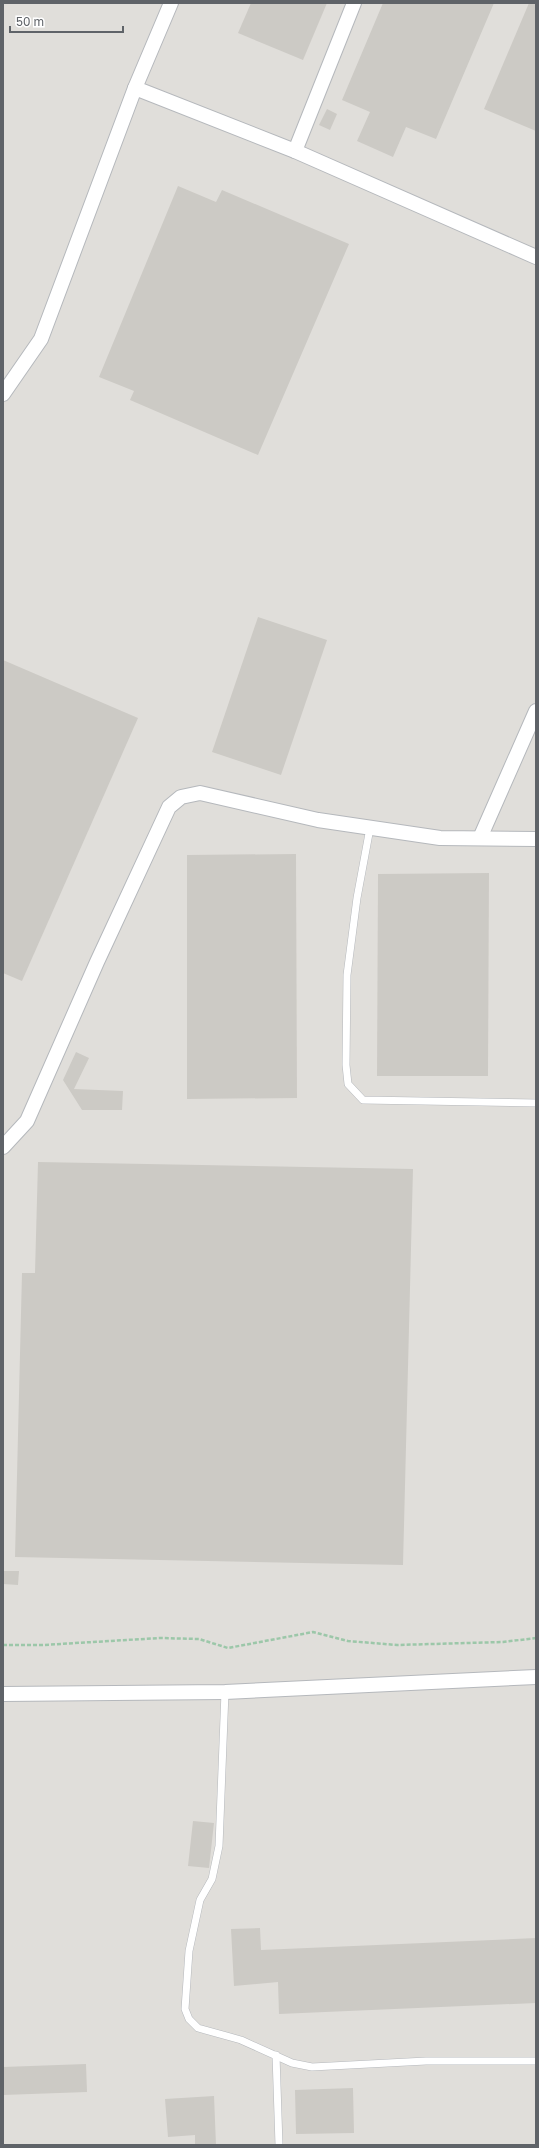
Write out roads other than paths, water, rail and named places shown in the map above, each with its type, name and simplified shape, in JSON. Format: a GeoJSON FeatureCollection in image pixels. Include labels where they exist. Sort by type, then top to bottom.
{"type":"FeatureCollection","features":[{"type":"Feature","properties":{"kind":"street"},"geometry":{"type":"LineString","coordinates":[[3,394],[41,339],[135,88],[171,3]]}},
{"type":"Feature","properties":{"kind":"street"},"geometry":{"type":"LineString","coordinates":[[295,151],[354,3]]}},
{"type":"Feature","properties":{"kind":"street"},"geometry":{"type":"LineString","coordinates":[[135,88],[295,151],[536,257]]}},
{"type":"Feature","properties":{"kind":"street"},"geometry":{"type":"LineString","coordinates":[[480,838],[536,710]]}},
{"type":"Feature","properties":{"kind":"street"},"geometry":{"type":"LineString","coordinates":[[3,1147],[28,1121],[97,962],[169,807],[181,797],[200,793],[318,820],[440,838],[536,839]]}},
{"type":"Feature","properties":{"kind":"street"},"geometry":{"type":"LineString","coordinates":[[3,1694],[224,1692],[536,1677]]}},
{"type":"Feature","properties":{"kind":"lane"},"geometry":{"type":"LineString","coordinates":[[370,828],[357,898],[347,975],[346,1065],[348,1084],[363,1100],[536,1103]]}},
{"type":"Feature","properties":{"kind":"lane"},"geometry":{"type":"LineString","coordinates":[[224,1692],[219,1846],[212,1879],[200,1900],[189,1951],[185,2009],[189,2019],[198,2028],[242,2040],[292,2063],[312,2067],[426,2061],[536,2061]]}},
{"type":"Feature","properties":{"kind":"lane"},"geometry":{"type":"LineString","coordinates":[[276,2055],[279,2145]]}}]}
